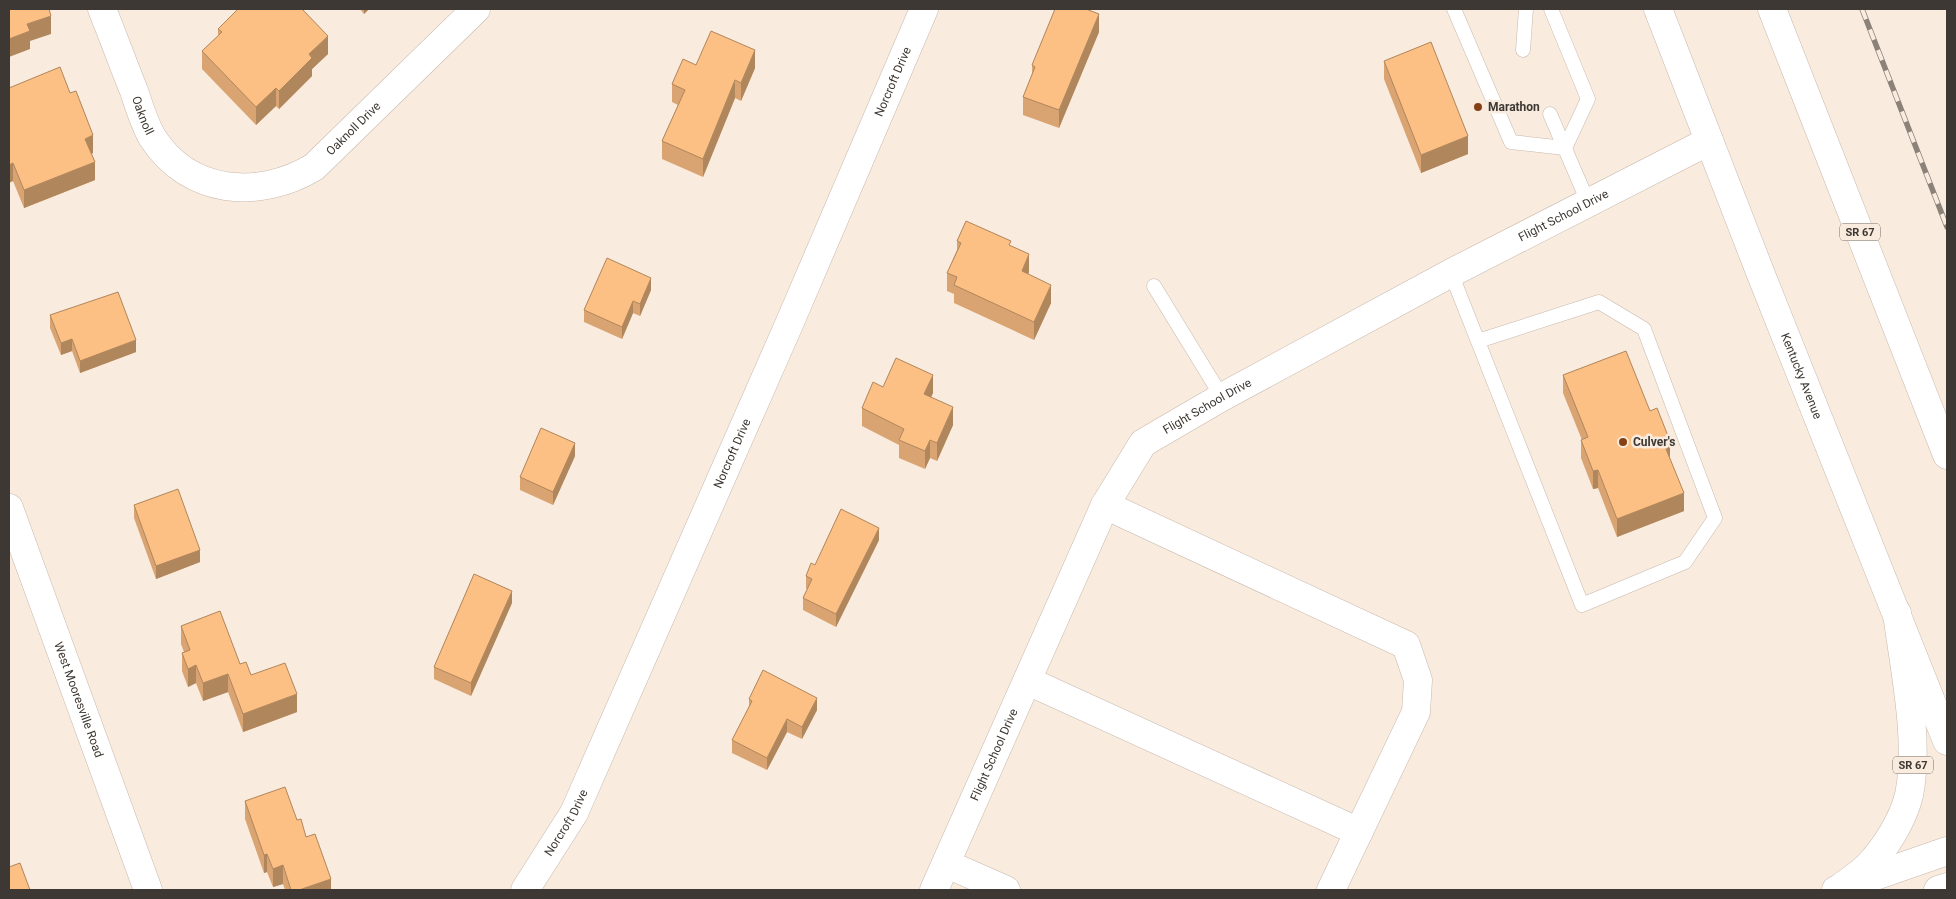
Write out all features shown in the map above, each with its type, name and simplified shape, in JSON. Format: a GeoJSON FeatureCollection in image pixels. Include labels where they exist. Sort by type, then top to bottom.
{"type":"FeatureCollection","features":[{"type":"Feature","properties":{"kind":"main road","name":"Oaknoll"},"geometry":{"type":"LineString","coordinates":[[102,9],[152,136],[164,152],[182,168],[202,179],[224,186]]}},
{"type":"Feature","properties":{"kind":"main road","name":"Norcroft Drive"},"geometry":{"type":"LineString","coordinates":[[525,890],[574,813],[790,322],[924,9]]}},
{"type":"Feature","properties":{"kind":"main road","name":"Kentucky Avenue"},"geometry":{"type":"LineString","coordinates":[[1658,9],[1947,741]]}},
{"type":"Feature","properties":{"kind":"main road","name":"SR 67"},"geometry":{"type":"LineString","coordinates":[[1772,9],[1947,454]]}},
{"type":"Feature","properties":{"kind":"main road","name":"Oaknoll Drive"},"geometry":{"type":"LineString","coordinates":[[224,186],[243,189],[267,186],[296,178],[314,167],[469,16]]}},
{"type":"Feature","properties":{"kind":"main road","name":"Flight School Drive"},"geometry":{"type":"LineString","coordinates":[[934,890],[1105,505],[1143,443],[1222,396],[1451,273],[1709,141]]}},
{"type":"Feature","properties":{"kind":"main road"},"geometry":{"type":"LineString","coordinates":[[1105,505],[1406,645],[1418,680],[1416,712],[1331,890]]}},
{"type":"Feature","properties":{"kind":"main road","name":"West Mooresville Road"},"geometry":{"type":"LineString","coordinates":[[9,508],[148,890]]}},
{"type":"Feature","properties":{"kind":"main road","name":"SR 67"},"geometry":{"type":"LineString","coordinates":[[1838,889],[1867,867],[1891,835],[1908,797],[1913,746],[1897,613]]}},
{"type":"Feature","properties":{"kind":"main road"},"geometry":{"type":"LineString","coordinates":[[1028,681],[1359,832]]}},
{"type":"Feature","properties":{"kind":"main road"},"geometry":{"type":"LineString","coordinates":[[1838,889],[1947,851]]}},
{"type":"Feature","properties":{"kind":"main road"},"geometry":{"type":"LineString","coordinates":[[947,864],[1006,890]]}},
{"type":"Feature","properties":{"kind":"main road"},"geometry":{"type":"LineString","coordinates":[[1938,890],[1947,887]]}},
{"type":"Feature","properties":{"kind":"lane"},"geometry":{"type":"LineString","coordinates":[[1454,9],[1511,142],[1565,148]]}},
{"type":"Feature","properties":{"kind":"lane"},"geometry":{"type":"LineString","coordinates":[[1523,50],[1526,9]]}},
{"type":"Feature","properties":{"kind":"lane"},"geometry":{"type":"LineString","coordinates":[[1551,9],[1588,99],[1565,148]]}},
{"type":"Feature","properties":{"kind":"lane"},"geometry":{"type":"LineString","coordinates":[[1550,114],[1588,202]]}},
{"type":"Feature","properties":{"kind":"lane"},"geometry":{"type":"LineString","coordinates":[[1451,273],[1582,605],[1685,562],[1715,518],[1644,329],[1599,302],[1478,341]]}},
{"type":"Feature","properties":{"kind":"lane"},"geometry":{"type":"LineString","coordinates":[[1154,286],[1222,396]]}},
{"type":"Feature","properties":{"kind":"building"},"geometry":{"type":"Polygon","coordinates":[[[9,9],[49,9],[51,16],[27,24],[30,31],[9,39],[9,9]]]}},
{"type":"Feature","properties":{"kind":"building"},"geometry":{"type":"Polygon","coordinates":[[[238,9],[302,9],[328,36],[309,54],[312,58],[279,91],[276,88],[256,107],[202,51],[222,32],[218,29],[238,9]]]}},
{"type":"Feature","properties":{"kind":"building"},"geometry":{"type":"Polygon","coordinates":[[[1055,9],[1086,9],[1099,14],[1059,110],[1023,97],[1035,67],[1032,65],[1055,9]]]}},
{"type":"Feature","properties":{"kind":"building"},"geometry":{"type":"Polygon","coordinates":[[[711,31],[755,50],[741,83],[735,80],[703,159],[662,141],[685,90],[672,84],[683,59],[696,65],[711,31]]]}},
{"type":"Feature","properties":{"kind":"building"},"geometry":{"type":"Polygon","coordinates":[[[1431,42],[1468,136],[1421,155],[1384,61],[1431,42]]]}},
{"type":"Feature","properties":{"kind":"building"},"geometry":{"type":"Polygon","coordinates":[[[60,67],[70,93],[76,91],[93,135],[85,139],[95,162],[24,190],[13,163],[9,165],[9,88],[60,67]]]}},
{"type":"Feature","properties":{"kind":"building"},"geometry":{"type":"Polygon","coordinates":[[[966,221],[1011,241],[1009,245],[1029,254],[1022,271],[1051,285],[1034,322],[954,285],[957,277],[947,273],[961,243],[957,241],[966,221]]]}},
{"type":"Feature","properties":{"kind":"building"},"geometry":{"type":"Polygon","coordinates":[[[607,258],[651,278],[640,304],[633,301],[622,327],[584,310],[607,258]]]}},
{"type":"Feature","properties":{"kind":"building"},"geometry":{"type":"Polygon","coordinates":[[[118,292],[136,340],[80,361],[72,339],[61,343],[50,315],[118,292]]]}},
{"type":"Feature","properties":{"kind":"building","name":"Culver's"},"geometry":{"type":"Polygon","coordinates":[[[1626,351],[1650,411],[1657,408],[1670,441],[1664,444],[1684,493],[1617,519],[1598,470],[1593,471],[1581,440],[1588,437],[1563,375],[1626,351]]]}},
{"type":"Feature","properties":{"kind":"building"},"geometry":{"type":"Polygon","coordinates":[[[896,358],[933,375],[924,394],[953,407],[937,443],[930,440],[925,451],[899,440],[904,429],[862,408],[873,382],[883,387],[896,358]]]}},
{"type":"Feature","properties":{"kind":"building"},"geometry":{"type":"Polygon","coordinates":[[[541,428],[575,443],[553,492],[520,477],[541,428]]]}},
{"type":"Feature","properties":{"kind":"building"},"geometry":{"type":"Polygon","coordinates":[[[178,489],[200,550],[156,566],[134,505],[178,489]]]}},
{"type":"Feature","properties":{"kind":"building"},"geometry":{"type":"Polygon","coordinates":[[[841,509],[879,528],[836,614],[803,598],[812,579],[806,576],[811,563],[815,565],[841,509]]]}},
{"type":"Feature","properties":{"kind":"building"},"geometry":{"type":"Polygon","coordinates":[[[474,574],[512,591],[471,683],[434,667],[474,574]]]}},
{"type":"Feature","properties":{"kind":"building"},"geometry":{"type":"Polygon","coordinates":[[[220,611],[240,664],[246,662],[251,675],[285,663],[297,694],[243,714],[228,674],[203,683],[196,665],[188,669],[182,653],[190,650],[181,626],[220,611]]]}},
{"type":"Feature","properties":{"kind":"building"},"geometry":{"type":"Polygon","coordinates":[[[763,670],[817,698],[802,727],[787,719],[767,758],[732,740],[752,701],[749,699],[763,670]]]}},
{"type":"Feature","properties":{"kind":"building"},"geometry":{"type":"Polygon","coordinates":[[[285,787],[297,820],[301,819],[306,837],[315,834],[331,879],[299,890],[291,890],[283,865],[273,869],[267,854],[264,855],[245,801],[285,787]]]}},
{"type":"Feature","properties":{"kind":"building"},"geometry":{"type":"Polygon","coordinates":[[[20,863],[30,890],[9,890],[9,867],[20,863]]]}},
{"type":"Feature","properties":{"kind":"railway"},"geometry":{"type":"LineString","coordinates":[[1862,9],[1947,227]]}},
{"type":"Feature","properties":{"kind":"place","name":"Marathon"},"geometry":{"type":"Point","coordinates":[1478,107]}},
{"type":"Feature","properties":{"kind":"place","name":"Culver's"},"geometry":{"type":"Point","coordinates":[1623,442]}}]}
